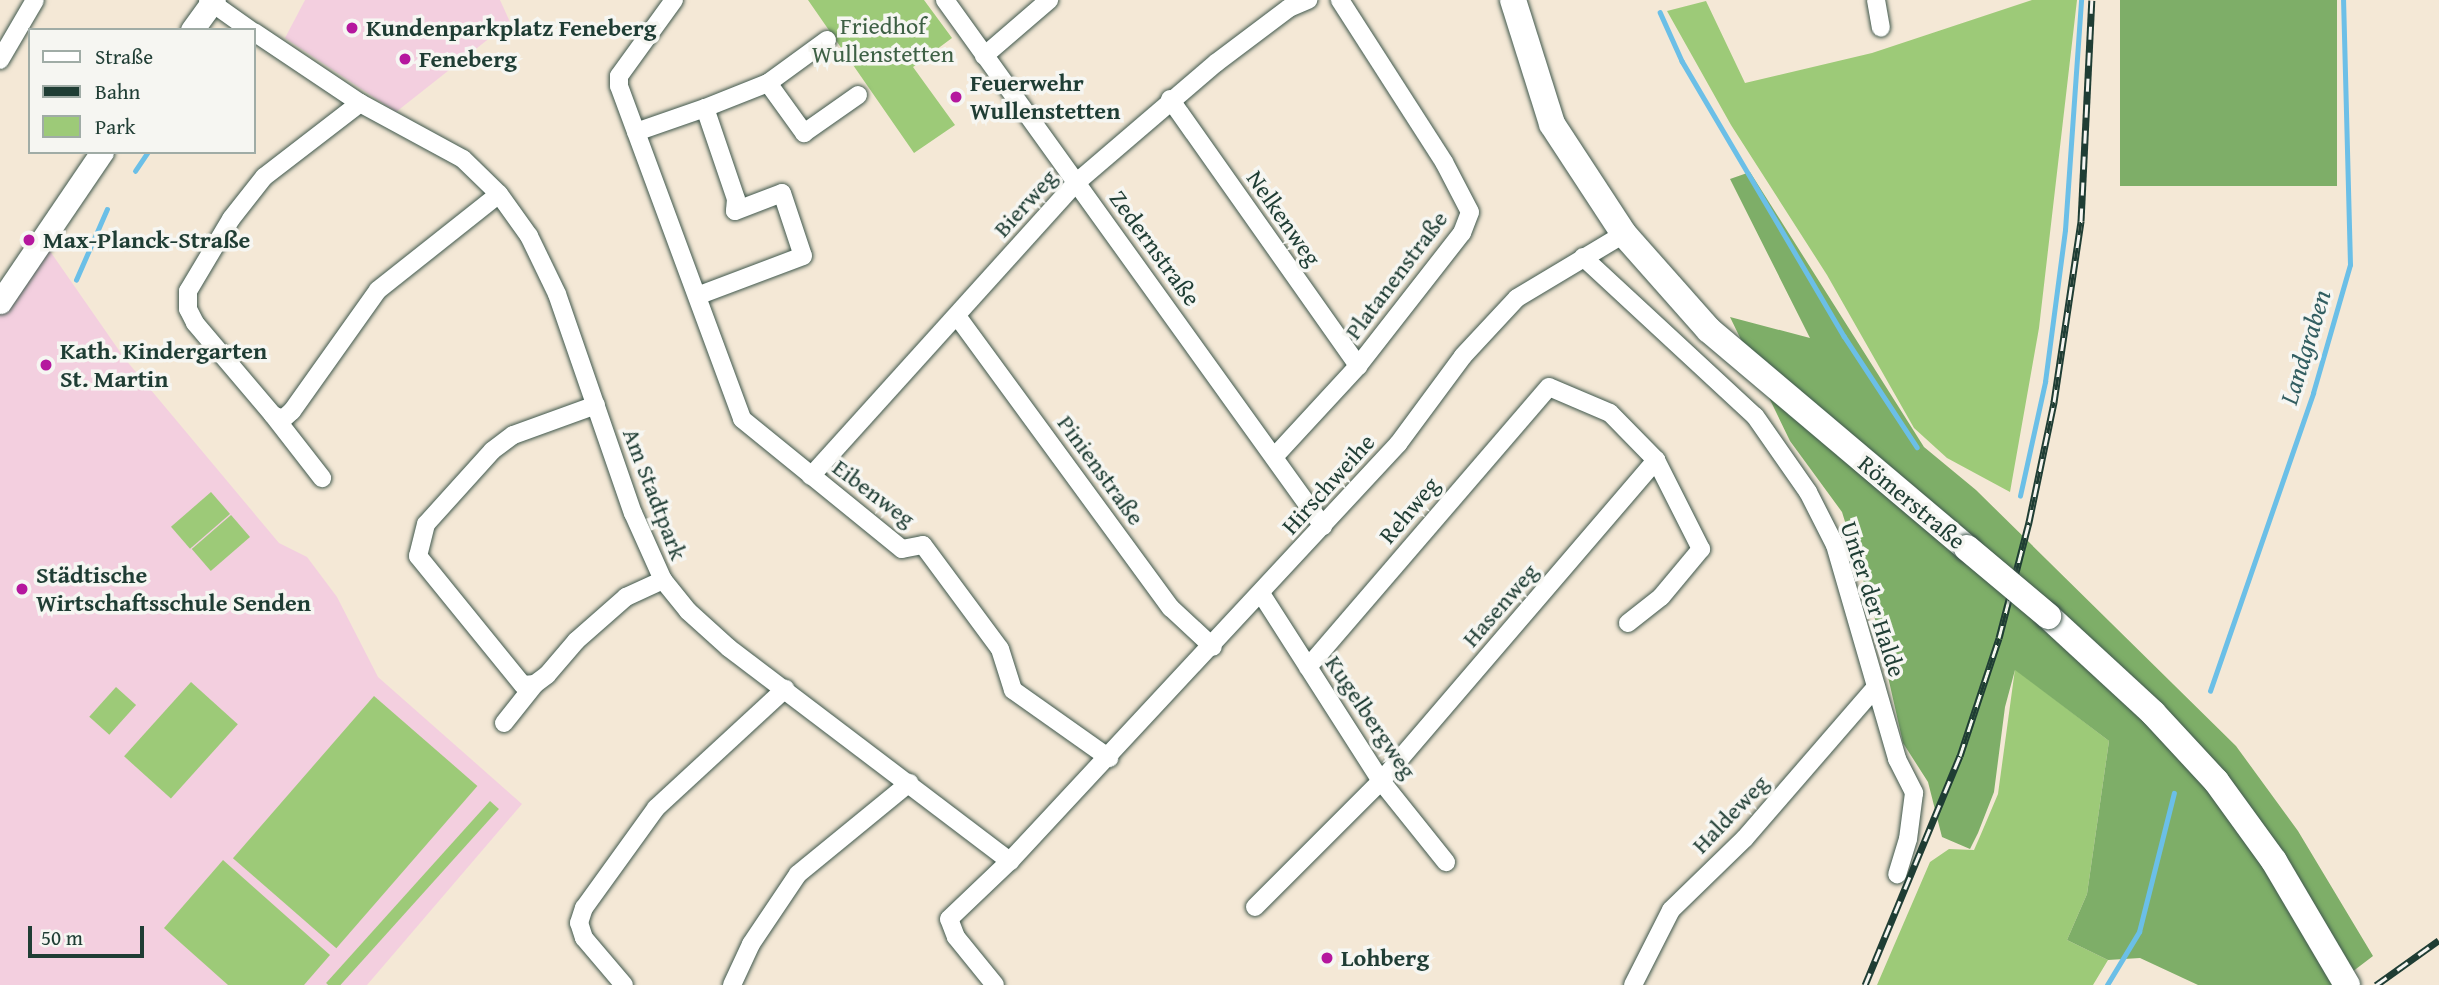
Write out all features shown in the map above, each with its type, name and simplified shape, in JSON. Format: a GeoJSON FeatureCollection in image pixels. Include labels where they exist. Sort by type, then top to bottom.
{"type":"FeatureCollection","features":[{"type":"Feature","properties":{"kind":"main road","name":"Römerstraße"},"geometry":{"type":"LineString","coordinates":[[1513,0],[1552,124],[1624,234],[1709,330],[2048,615],[2153,713],[2216,781],[2323,940],[2347,985]]}},
{"type":"Feature","properties":{"kind":"street"},"geometry":{"type":"LineString","coordinates":[[0,60],[35,0]]}},
{"type":"Feature","properties":{"kind":"street","name":"Eibenweg"},"geometry":{"type":"LineString","coordinates":[[674,0],[618,76],[636,132],[742,419],[902,549],[923,545],[1000,649],[1013,690],[1109,758]]}},
{"type":"Feature","properties":{"kind":"street","name":"Zedernstraße"},"geometry":{"type":"LineString","coordinates":[[945,0],[1323,526]]}},
{"type":"Feature","properties":{"kind":"street"},"geometry":{"type":"LineString","coordinates":[[984,56],[1049,0]]}},
{"type":"Feature","properties":{"kind":"street","name":"Bierweg"},"geometry":{"type":"LineString","coordinates":[[811,475],[1077,182],[1170,99],[1287,4],[1308,0]]}},
{"type":"Feature","properties":{"kind":"street","name":"Platanenstraße"},"geometry":{"type":"LineString","coordinates":[[1275,456],[1358,366],[1462,233],[1470,212],[1444,162],[1340,0]]}},
{"type":"Feature","properties":{"kind":"street"},"geometry":{"type":"LineString","coordinates":[[1876,0],[1881,28]]}},
{"type":"Feature","properties":{"kind":"street"},"geometry":{"type":"LineString","coordinates":[[193,28],[211,1]]}},
{"type":"Feature","properties":{"kind":"street","name":"Am Stadtpark"},"geometry":{"type":"LineString","coordinates":[[211,1],[248,28]]}},
{"type":"Feature","properties":{"kind":"street","name":"Am Stadtpark"},"geometry":{"type":"LineString","coordinates":[[256,34],[360,103],[463,159],[499,194],[546,269],[663,580],[688,611],[729,648],[1010,861]]}},
{"type":"Feature","properties":{"kind":"street"},"geometry":{"type":"LineString","coordinates":[[636,132],[768,83],[827,40]]}},
{"type":"Feature","properties":{"kind":"street"},"geometry":{"type":"LineString","coordinates":[[768,83],[804,133],[858,95]]}},
{"type":"Feature","properties":{"kind":"street","name":"Nelkenweg"},"geometry":{"type":"LineString","coordinates":[[1170,99],[1358,366]]}},
{"type":"Feature","properties":{"kind":"street"},"geometry":{"type":"LineString","coordinates":[[322,478],[195,323],[188,309],[188,291],[231,219],[264,177],[360,103]]}},
{"type":"Feature","properties":{"kind":"street"},"geometry":{"type":"LineString","coordinates":[[697,296],[803,256],[782,194],[735,211],[736,200],[705,108]]}},
{"type":"Feature","properties":{"kind":"street"},"geometry":{"type":"LineString","coordinates":[[2,293],[101,154]]}},
{"type":"Feature","properties":{"kind":"street"},"geometry":{"type":"LineString","coordinates":[[273,415],[283,419],[292,411],[377,290],[499,194]]}},
{"type":"Feature","properties":{"kind":"street","name":"Hirschweihe"},"geometry":{"type":"LineString","coordinates":[[1010,861],[1262,595],[1398,444],[1462,356],[1517,298],[1624,234]]}},
{"type":"Feature","properties":{"kind":"street","name":"Unter der Halde"},"geometry":{"type":"LineString","coordinates":[[1583,257],[1755,416],[1802,485],[1835,545],[1897,759],[1914,793],[1908,839],[1897,874]]}},
{"type":"Feature","properties":{"kind":"street","name":"Pinienstraße"},"geometry":{"type":"LineString","coordinates":[[957,316],[1171,608],[1213,647]]}},
{"type":"Feature","properties":{"kind":"street","name":"Rehweg"},"geometry":{"type":"LineString","coordinates":[[1308,667],[1549,387],[1610,413],[1656,460]]}},
{"type":"Feature","properties":{"kind":"street"},"geometry":{"type":"LineString","coordinates":[[535,684],[523,685],[508,671],[429,572],[418,556],[418,541],[426,524],[492,450],[513,435],[596,405]]}},
{"type":"Feature","properties":{"kind":"street"},"geometry":{"type":"LineString","coordinates":[[1628,623],[1661,597],[1701,549],[1656,460]]}},
{"type":"Feature","properties":{"kind":"street","name":"Hasenweg"},"geometry":{"type":"LineString","coordinates":[[1255,907],[1381,781],[1656,460]]}},
{"type":"Feature","properties":{"kind":"street"},"geometry":{"type":"LineString","coordinates":[[504,723],[535,684],[618,603],[663,580]]}},
{"type":"Feature","properties":{"kind":"street","name":"Kugelbergweg"},"geometry":{"type":"LineString","coordinates":[[1262,595],[1381,781],[1446,862]]}},
{"type":"Feature","properties":{"kind":"street","name":"Haldeweg"},"geometry":{"type":"LineString","coordinates":[[1633,985],[1671,909],[1745,838],[1876,687]]}},
{"type":"Feature","properties":{"kind":"street"},"geometry":{"type":"LineString","coordinates":[[624,985],[583,938],[579,923],[584,908],[656,808],[785,689]]}},
{"type":"Feature","properties":{"kind":"street"},"geometry":{"type":"LineString","coordinates":[[732,985],[751,944],[798,874],[909,783]]}},
{"type":"Feature","properties":{"kind":"street"},"geometry":{"type":"LineString","coordinates":[[995,985],[956,937],[949,919],[1010,861]]}},
{"type":"Feature","properties":{"kind":"shaded area"},"geometry":{"type":"Polygon","coordinates":[[[305,0],[500,0],[510,22],[396,112],[285,38],[305,0]]]}},
{"type":"Feature","properties":{"kind":"shaded area"},"geometry":{"type":"Polygon","coordinates":[[[43,241],[125,359],[279,543],[307,557],[337,597],[378,677],[522,804],[367,985],[0,985],[0,305],[43,241]]]}},
{"type":"Feature","properties":{"kind":"green space","name":"Friedhof Wullenstetten"},"geometry":{"type":"Polygon","coordinates":[[[808,0],[924,0],[952,38],[913,67],[955,125],[914,153],[808,0]]]}},
{"type":"Feature","properties":{"kind":"green space"},"geometry":{"type":"Polygon","coordinates":[[[2032,0],[2077,0],[2039,328],[2010,492],[1947,458],[1914,428],[1827,275],[1731,125],[1667,11],[1706,1],[1745,83],[1872,53],[2032,0]]]}},
{"type":"Feature","properties":{"kind":"green space"},"geometry":{"type":"Polygon","coordinates":[[[2120,0],[2337,0],[2337,186],[2120,186],[2120,0]]]}},
{"type":"Feature","properties":{"kind":"green space"},"geometry":{"type":"Polygon","coordinates":[[[1750,172],[1924,447],[1976,490],[2236,746],[2298,831],[2373,956],[2335,985],[2198,985],[2140,958],[2108,960],[2067,940],[2087,894],[2109,741],[2015,670],[2005,707],[1994,792],[1978,833],[1970,849],[1942,837],[1928,782],[1903,743],[1874,615],[1842,512],[1790,441],[1730,317],[1810,338],[1730,179],[1750,172]]]}},
{"type":"Feature","properties":{"kind":"green space"},"geometry":{"type":"Polygon","coordinates":[[[211,492],[230,514],[190,549],[171,527],[211,492]]]}},
{"type":"Feature","properties":{"kind":"green space"},"geometry":{"type":"Polygon","coordinates":[[[231,515],[250,537],[211,571],[192,549],[231,515]]]}},
{"type":"Feature","properties":{"kind":"green space"},"geometry":{"type":"Polygon","coordinates":[[[2015,669],[2109,741],[2087,894],[2067,940],[2108,960],[2093,985],[1877,985],[1930,862],[1949,849],[1974,850],[1981,834],[1998,794],[2015,669]]]}},
{"type":"Feature","properties":{"kind":"green space"},"geometry":{"type":"Polygon","coordinates":[[[191,682],[238,724],[171,798],[124,756],[191,682]]]}},
{"type":"Feature","properties":{"kind":"green space"},"geometry":{"type":"Polygon","coordinates":[[[116,687],[136,705],[109,735],[89,717],[116,687]]]}},
{"type":"Feature","properties":{"kind":"green space"},"geometry":{"type":"Polygon","coordinates":[[[374,696],[477,786],[336,948],[233,858],[374,696]]]}},
{"type":"Feature","properties":{"kind":"green space"},"geometry":{"type":"Polygon","coordinates":[[[490,801],[499,809],[340,985],[326,983],[490,801]]]}},
{"type":"Feature","properties":{"kind":"green space"},"geometry":{"type":"Polygon","coordinates":[[[223,860],[330,955],[304,985],[228,985],[164,928],[223,860]]]}},
{"type":"Feature","properties":{"kind":"waterway"},"geometry":{"type":"LineString","coordinates":[[2020,496],[2045,382],[2065,230],[2081,0]]}},
{"type":"Feature","properties":{"kind":"waterway","name":"Landgraben"},"geometry":{"type":"LineString","coordinates":[[2210,691],[2313,393],[2350,265],[2343,0]]}},
{"type":"Feature","properties":{"kind":"waterway"},"geometry":{"type":"LineString","coordinates":[[1660,12],[1682,61],[1844,336],[1917,447]]}},
{"type":"Feature","properties":{"kind":"waterway"},"geometry":{"type":"LineString","coordinates":[[135,171],[147,154]]}},
{"type":"Feature","properties":{"kind":"waterway"},"geometry":{"type":"LineString","coordinates":[[76,280],[107,209]]}},
{"type":"Feature","properties":{"kind":"waterway","name":"Landgraben"},"geometry":{"type":"LineString","coordinates":[[2107,985],[2139,932],[2174,793]]}},
{"type":"Feature","properties":{"kind":"railway"},"geometry":{"type":"LineString","coordinates":[[1865,985],[1960,756],[1999,638],[2029,522],[2054,402],[2081,221],[2092,0]]}},
{"type":"Feature","properties":{"kind":"railway"},"geometry":{"type":"LineString","coordinates":[[2376,985],[2439,940]]}},
{"type":"Feature","properties":{"kind":"place","name":"Kundenparkplatz Feneberg"},"geometry":{"type":"Point","coordinates":[352,28]}},
{"type":"Feature","properties":{"kind":"place","name":"Feneberg"},"geometry":{"type":"Point","coordinates":[405,59]}},
{"type":"Feature","properties":{"kind":"place","name":"Feuerwehr Wullenstetten"},"geometry":{"type":"Point","coordinates":[956,97]}},
{"type":"Feature","properties":{"kind":"place","name":"Max-Planck-Straße"},"geometry":{"type":"Point","coordinates":[29,240]}},
{"type":"Feature","properties":{"kind":"place","name":"Kath. Kindergarten St. Martin"},"geometry":{"type":"Point","coordinates":[46,365]}},
{"type":"Feature","properties":{"kind":"place","name":"Städtische Wirtschaftsschule Senden"},"geometry":{"type":"Point","coordinates":[22,589]}},
{"type":"Feature","properties":{"kind":"place","name":"Lohberg"},"geometry":{"type":"Point","coordinates":[1327,958]}}]}
